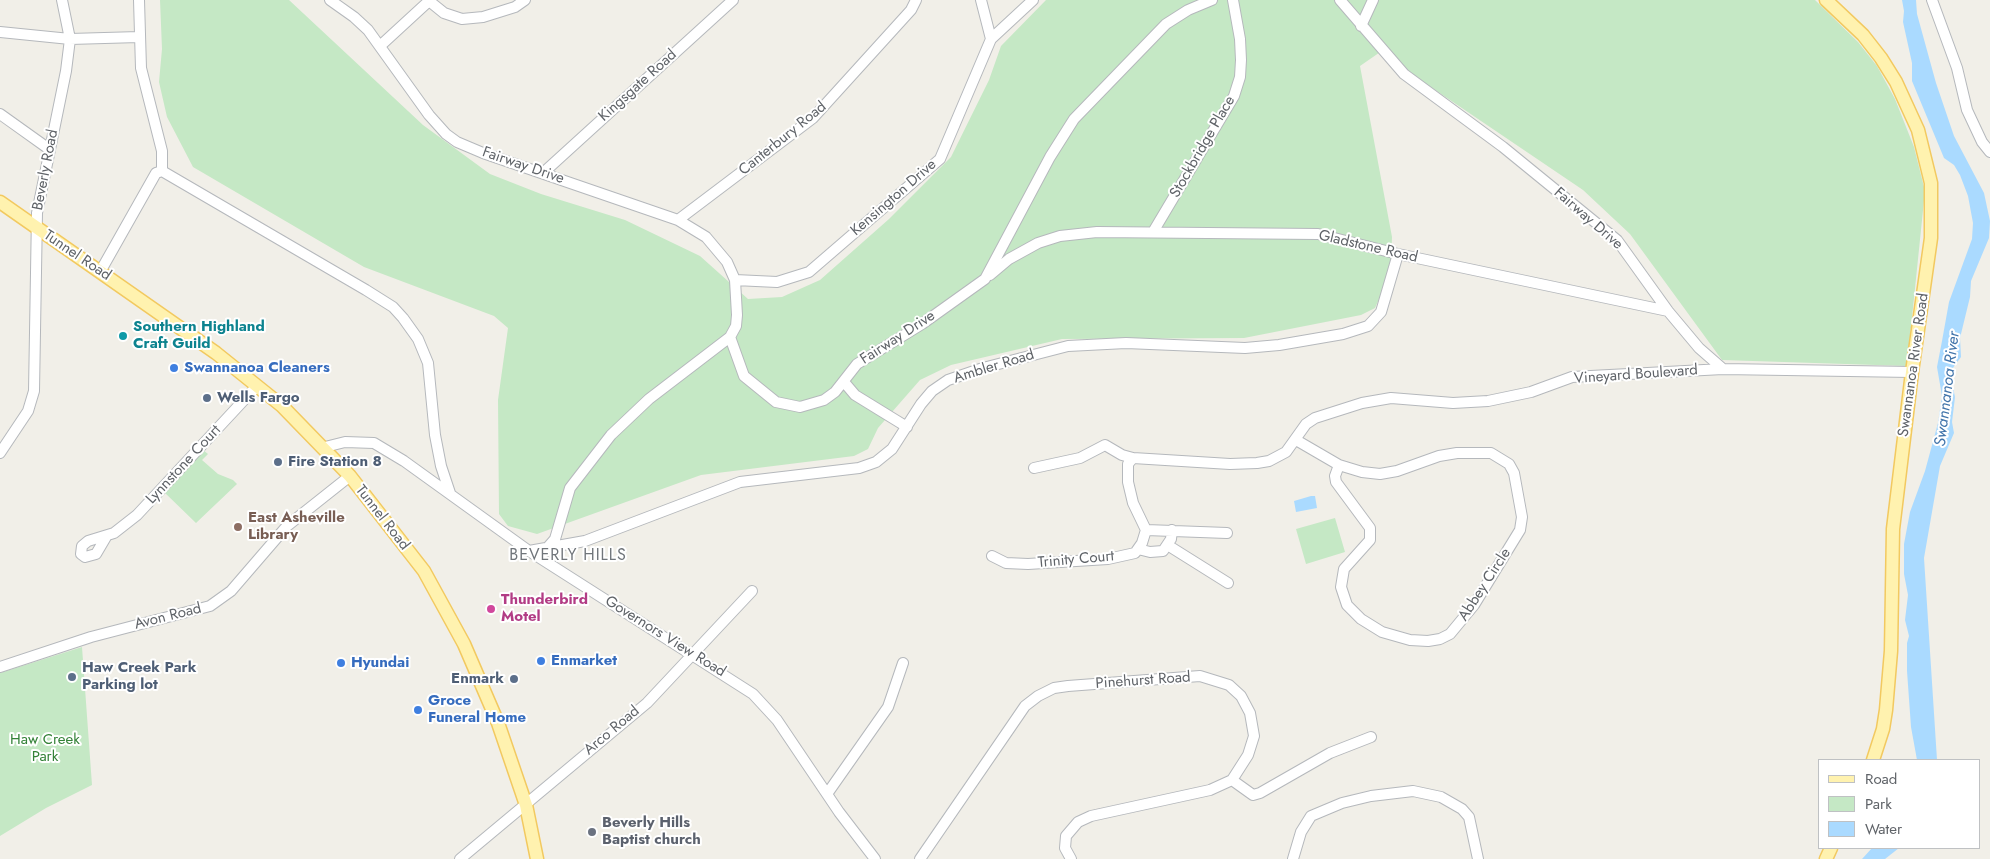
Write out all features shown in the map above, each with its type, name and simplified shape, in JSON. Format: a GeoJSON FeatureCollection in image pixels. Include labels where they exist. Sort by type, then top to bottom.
{"type":"FeatureCollection","features":[{"type":"Feature","properties":{"kind":"main road","name":"Swannanoa River Road"},"geometry":{"type":"LineString","coordinates":[[1826,0],[1863,36],[1882,58],[1908,106],[1926,156],[1931,183],[1931,238],[1893,529],[1891,651],[1886,710],[1883,729],[1873,759]]}},
{"type":"Feature","properties":{"kind":"main road","name":"Tunnel Road"},"geometry":{"type":"LineString","coordinates":[[0,202],[216,353],[282,406],[325,447],[350,476],[424,571],[464,644],[498,723],[526,805],[537,859]]}},
{"type":"Feature","properties":{"kind":"street","name":"Beverly Road"},"geometry":{"type":"LineString","coordinates":[[0,453],[28,411],[34,391],[36,228],[70,39],[62,0]]}},
{"type":"Feature","properties":{"kind":"street"},"geometry":{"type":"LineString","coordinates":[[139,0],[141,68],[162,152],[162,171]]}},
{"type":"Feature","properties":{"kind":"street","name":"Fairway Drive"},"geometry":{"type":"LineString","coordinates":[[330,0],[354,17],[380,46],[429,114],[446,134],[457,142],[483,153],[678,220],[692,227],[719,250],[735,280],[737,315],[736,326],[730,337],[744,376],[776,402],[788,406],[806,406],[824,400],[844,382],[857,364],[922,324],[986,279],[1050,157],[1074,119],[1166,24],[1188,10],[1212,0]]}},
{"type":"Feature","properties":{"kind":"street"},"geometry":{"type":"LineString","coordinates":[[380,46],[429,0],[444,12],[462,19],[483,17],[515,7],[525,0]]}},
{"type":"Feature","properties":{"kind":"street","name":"Kingsgate Road"},"geometry":{"type":"LineString","coordinates":[[543,173],[733,0]]}},
{"type":"Feature","properties":{"kind":"street","name":"Canterbury Road"},"geometry":{"type":"LineString","coordinates":[[678,220],[813,118],[910,10],[916,0]]}},
{"type":"Feature","properties":{"kind":"street"},"geometry":{"type":"LineString","coordinates":[[982,0],[991,39]]}},
{"type":"Feature","properties":{"kind":"street","name":"Kensington Drive"},"geometry":{"type":"LineString","coordinates":[[735,280],[777,282],[809,272],[940,159],[991,39],[1034,0]]}},
{"type":"Feature","properties":{"kind":"street","name":"Stockbridge Place"},"geometry":{"type":"LineString","coordinates":[[1153,232],[1234,96],[1240,77],[1241,60],[1240,39],[1233,0]]}},
{"type":"Feature","properties":{"kind":"street","name":"Fairway Drive"},"geometry":{"type":"LineString","coordinates":[[1340,0],[1404,74],[1503,147],[1617,240],[1668,310],[1699,348],[1723,369]]}},
{"type":"Feature","properties":{"kind":"street"},"geometry":{"type":"LineString","coordinates":[[1361,26],[1373,0]]}},
{"type":"Feature","properties":{"kind":"street"},"geometry":{"type":"LineString","coordinates":[[1932,0],[1957,68],[1967,110],[1982,142],[1990,152]]}},
{"type":"Feature","properties":{"kind":"street"},"geometry":{"type":"LineString","coordinates":[[0,32],[70,39],[139,37]]}},
{"type":"Feature","properties":{"kind":"street"},"geometry":{"type":"LineString","coordinates":[[0,114],[49,149]]}},
{"type":"Feature","properties":{"kind":"street"},"geometry":{"type":"LineString","coordinates":[[100,272],[156,174],[162,171]]}},
{"type":"Feature","properties":{"kind":"street"},"geometry":{"type":"LineString","coordinates":[[162,171],[359,286],[393,307],[404,318],[418,339],[428,363],[435,435],[441,466],[450,492]]}},
{"type":"Feature","properties":{"kind":"street","name":"Gladstone Road"},"geometry":{"type":"LineString","coordinates":[[986,279],[1009,259],[1048,238],[1097,232],[1318,234],[1398,254],[1668,310]]}},
{"type":"Feature","properties":{"kind":"street","name":"Ambler Road"},"geometry":{"type":"LineString","coordinates":[[529,551],[585,541],[740,482],[858,468],[876,462],[892,450],[932,391],[948,380],[983,368],[1068,346],[1126,343],[1245,348],[1279,345],[1343,334],[1368,326],[1382,312],[1398,254]]}},
{"type":"Feature","properties":{"kind":"street"},"geometry":{"type":"LineString","coordinates":[[548,547],[555,539],[570,488],[611,435],[649,399],[730,337]]}},
{"type":"Feature","properties":{"kind":"street"},"geometry":{"type":"LineString","coordinates":[[1723,369],[1912,372]]}},
{"type":"Feature","properties":{"kind":"street","name":"Vineyard Boulevard"},"geometry":{"type":"LineString","coordinates":[[1034,468],[1080,458],[1105,445],[1122,455],[1133,458],[1230,464],[1257,463],[1277,458],[1286,452],[1306,424],[1315,418],[1362,403],[1391,398],[1453,403],[1488,401],[1531,392],[1572,378],[1723,369]]}},
{"type":"Feature","properties":{"kind":"street"},"geometry":{"type":"LineString","coordinates":[[844,382],[855,396],[907,427]]}},
{"type":"Feature","properties":{"kind":"street","name":"Lynnstone Court"},"geometry":{"type":"LineString","coordinates":[[106,537],[137,516],[257,386]]}},
{"type":"Feature","properties":{"kind":"street","name":"Abbey Circle"},"geometry":{"type":"LineString","coordinates":[[1296,440],[1339,465],[1362,472],[1380,474],[1397,471],[1439,456],[1457,453],[1491,453],[1509,464],[1514,473],[1522,516],[1520,530],[1474,605],[1450,634],[1434,640],[1410,640],[1382,632],[1361,619],[1347,605],[1341,587],[1341,576],[1344,569],[1370,540],[1370,528],[1336,482],[1334,476],[1339,465]]}},
{"type":"Feature","properties":{"kind":"street","name":"Governors View Road"},"geometry":{"type":"LineString","coordinates":[[325,447],[345,442],[374,443],[450,492],[529,551],[753,694],[766,706],[875,859]]}},
{"type":"Feature","properties":{"kind":"street"},"geometry":{"type":"LineString","coordinates":[[1133,458],[1128,464],[1128,482],[1133,503],[1146,530],[1138,548],[1157,553],[1163,552],[1169,546],[1172,530]]}},
{"type":"Feature","properties":{"kind":"street","name":"Avon Road"},"geometry":{"type":"LineString","coordinates":[[0,667],[91,637],[210,606],[231,591],[287,526],[350,476]]}},
{"type":"Feature","properties":{"kind":"street"},"geometry":{"type":"LineString","coordinates":[[1146,530],[1227,533]]}},
{"type":"Feature","properties":{"kind":"street"},"geometry":{"type":"LineString","coordinates":[[1169,546],[1228,583]]}},
{"type":"Feature","properties":{"kind":"street","name":"Trinity Court"},"geometry":{"type":"LineString","coordinates":[[992,556],[1006,563],[1028,564],[1108,559],[1135,553],[1138,548]]}},
{"type":"Feature","properties":{"kind":"street","name":"Arco Road"},"geometry":{"type":"LineString","coordinates":[[460,859],[646,702],[693,655],[752,591]]}},
{"type":"Feature","properties":{"kind":"street"},"geometry":{"type":"LineString","coordinates":[[827,794],[888,707],[903,663]]}},
{"type":"Feature","properties":{"kind":"street","name":"Pinehurst Road"},"geometry":{"type":"LineString","coordinates":[[920,859],[1025,706],[1038,696],[1054,688],[1200,676],[1228,685],[1241,696],[1250,713],[1254,736],[1248,755],[1232,780]]}},
{"type":"Feature","properties":{"kind":"street"},"geometry":{"type":"LineString","coordinates":[[1071,859],[1065,848],[1066,836],[1078,822],[1091,816],[1210,790],[1232,780],[1253,795],[1260,793],[1330,753],[1371,737]]}},
{"type":"Feature","properties":{"kind":"street"},"geometry":{"type":"LineString","coordinates":[[1293,859],[1301,832],[1311,816],[1342,802],[1413,791],[1441,797],[1462,809],[1469,817],[1478,859]]}},
{"type":"Feature","properties":{"kind":"green space"},"geometry":{"type":"Polygon","coordinates":[[[160,0],[289,0],[423,125],[490,174],[541,194],[625,220],[700,256],[748,299],[782,297],[820,280],[889,219],[951,157],[989,80],[1001,46],[1046,0],[1815,0],[1858,42],[1877,66],[1895,99],[1914,147],[1925,191],[1907,366],[1722,360],[1630,234],[1583,190],[1413,75],[1386,48],[1360,66],[1392,237],[1391,262],[1383,290],[1375,308],[1361,315],[1244,338],[1062,339],[951,365],[920,380],[878,428],[868,449],[854,456],[701,475],[537,534],[508,526],[499,514],[498,400],[508,328],[494,316],[364,267],[193,167],[167,117],[159,82],[162,49],[160,0]]]}},
{"type":"Feature","properties":{"kind":"green space"},"geometry":{"type":"Polygon","coordinates":[[[203,450],[208,454],[202,460],[218,474],[233,480],[237,484],[196,523],[164,492],[203,450]]]}},
{"type":"Feature","properties":{"kind":"green space"},"geometry":{"type":"Polygon","coordinates":[[[1335,518],[1345,552],[1306,564],[1296,529],[1335,518]]]}},
{"type":"Feature","properties":{"kind":"green space","name":"Haw Creek Park"},"geometry":{"type":"Polygon","coordinates":[[[82,647],[92,785],[46,808],[0,836],[0,673],[82,647]]]}},
{"type":"Feature","properties":{"kind":"water","name":"Swannanoa River"},"geometry":{"type":"Polygon","coordinates":[[[1902,0],[1916,0],[1917,14],[1936,83],[1954,136],[1984,193],[1990,221],[1989,238],[1971,281],[1970,297],[1960,338],[1961,357],[1952,369],[1951,378],[1955,397],[1952,422],[1954,433],[1940,466],[1924,558],[1937,759],[1917,759],[1911,727],[1907,671],[1907,643],[1909,636],[1905,620],[1908,595],[1904,574],[1904,544],[1910,512],[1925,471],[1938,423],[1942,396],[1937,367],[1949,302],[1972,239],[1973,223],[1968,196],[1960,175],[1954,165],[1944,158],[1912,81],[1912,63],[1903,22],[1902,0]]]}},
{"type":"Feature","properties":{"kind":"water"},"geometry":{"type":"Polygon","coordinates":[[[1315,496],[1317,508],[1296,512],[1294,501],[1315,496]]]}},
{"type":"Feature","properties":{"kind":"water"},"geometry":{"type":"Polygon","coordinates":[[[1871,849],[1898,849],[1885,859],[1862,859],[1871,849]]]}},
{"type":"Feature","properties":{"kind":"place","name":"Southern Highland Craft Guild"},"geometry":{"type":"Point","coordinates":[123,336]}},
{"type":"Feature","properties":{"kind":"place","name":"Swannanoa Cleaners"},"geometry":{"type":"Point","coordinates":[174,368]}},
{"type":"Feature","properties":{"kind":"place","name":"Wells Fargo"},"geometry":{"type":"Point","coordinates":[207,398]}},
{"type":"Feature","properties":{"kind":"place","name":"Fire Station 8"},"geometry":{"type":"Point","coordinates":[278,462]}},
{"type":"Feature","properties":{"kind":"place","name":"East Asheville Library"},"geometry":{"type":"Point","coordinates":[238,527]}},
{"type":"Feature","properties":{"kind":"place","name":"Thunderbird Motel"},"geometry":{"type":"Point","coordinates":[491,609]}},
{"type":"Feature","properties":{"kind":"place","name":"Enmarket"},"geometry":{"type":"Point","coordinates":[541,661]}},
{"type":"Feature","properties":{"kind":"place","name":"Hyundai"},"geometry":{"type":"Point","coordinates":[341,663]}},
{"type":"Feature","properties":{"kind":"place","name":"Haw Creek Park Parking lot"},"geometry":{"type":"Point","coordinates":[72,677]}},
{"type":"Feature","properties":{"kind":"place","name":"Enmark"},"geometry":{"type":"Point","coordinates":[514,679]}},
{"type":"Feature","properties":{"kind":"place","name":"Groce Funeral Home"},"geometry":{"type":"Point","coordinates":[418,710]}},
{"type":"Feature","properties":{"kind":"place","name":"Beverly Hills Baptist church"},"geometry":{"type":"Point","coordinates":[592,832]}},
{"type":"Feature","properties":{"kind":"district","name":"BEVERLY HILLS"},"geometry":{"type":"Point","coordinates":[568,556]}}]}
